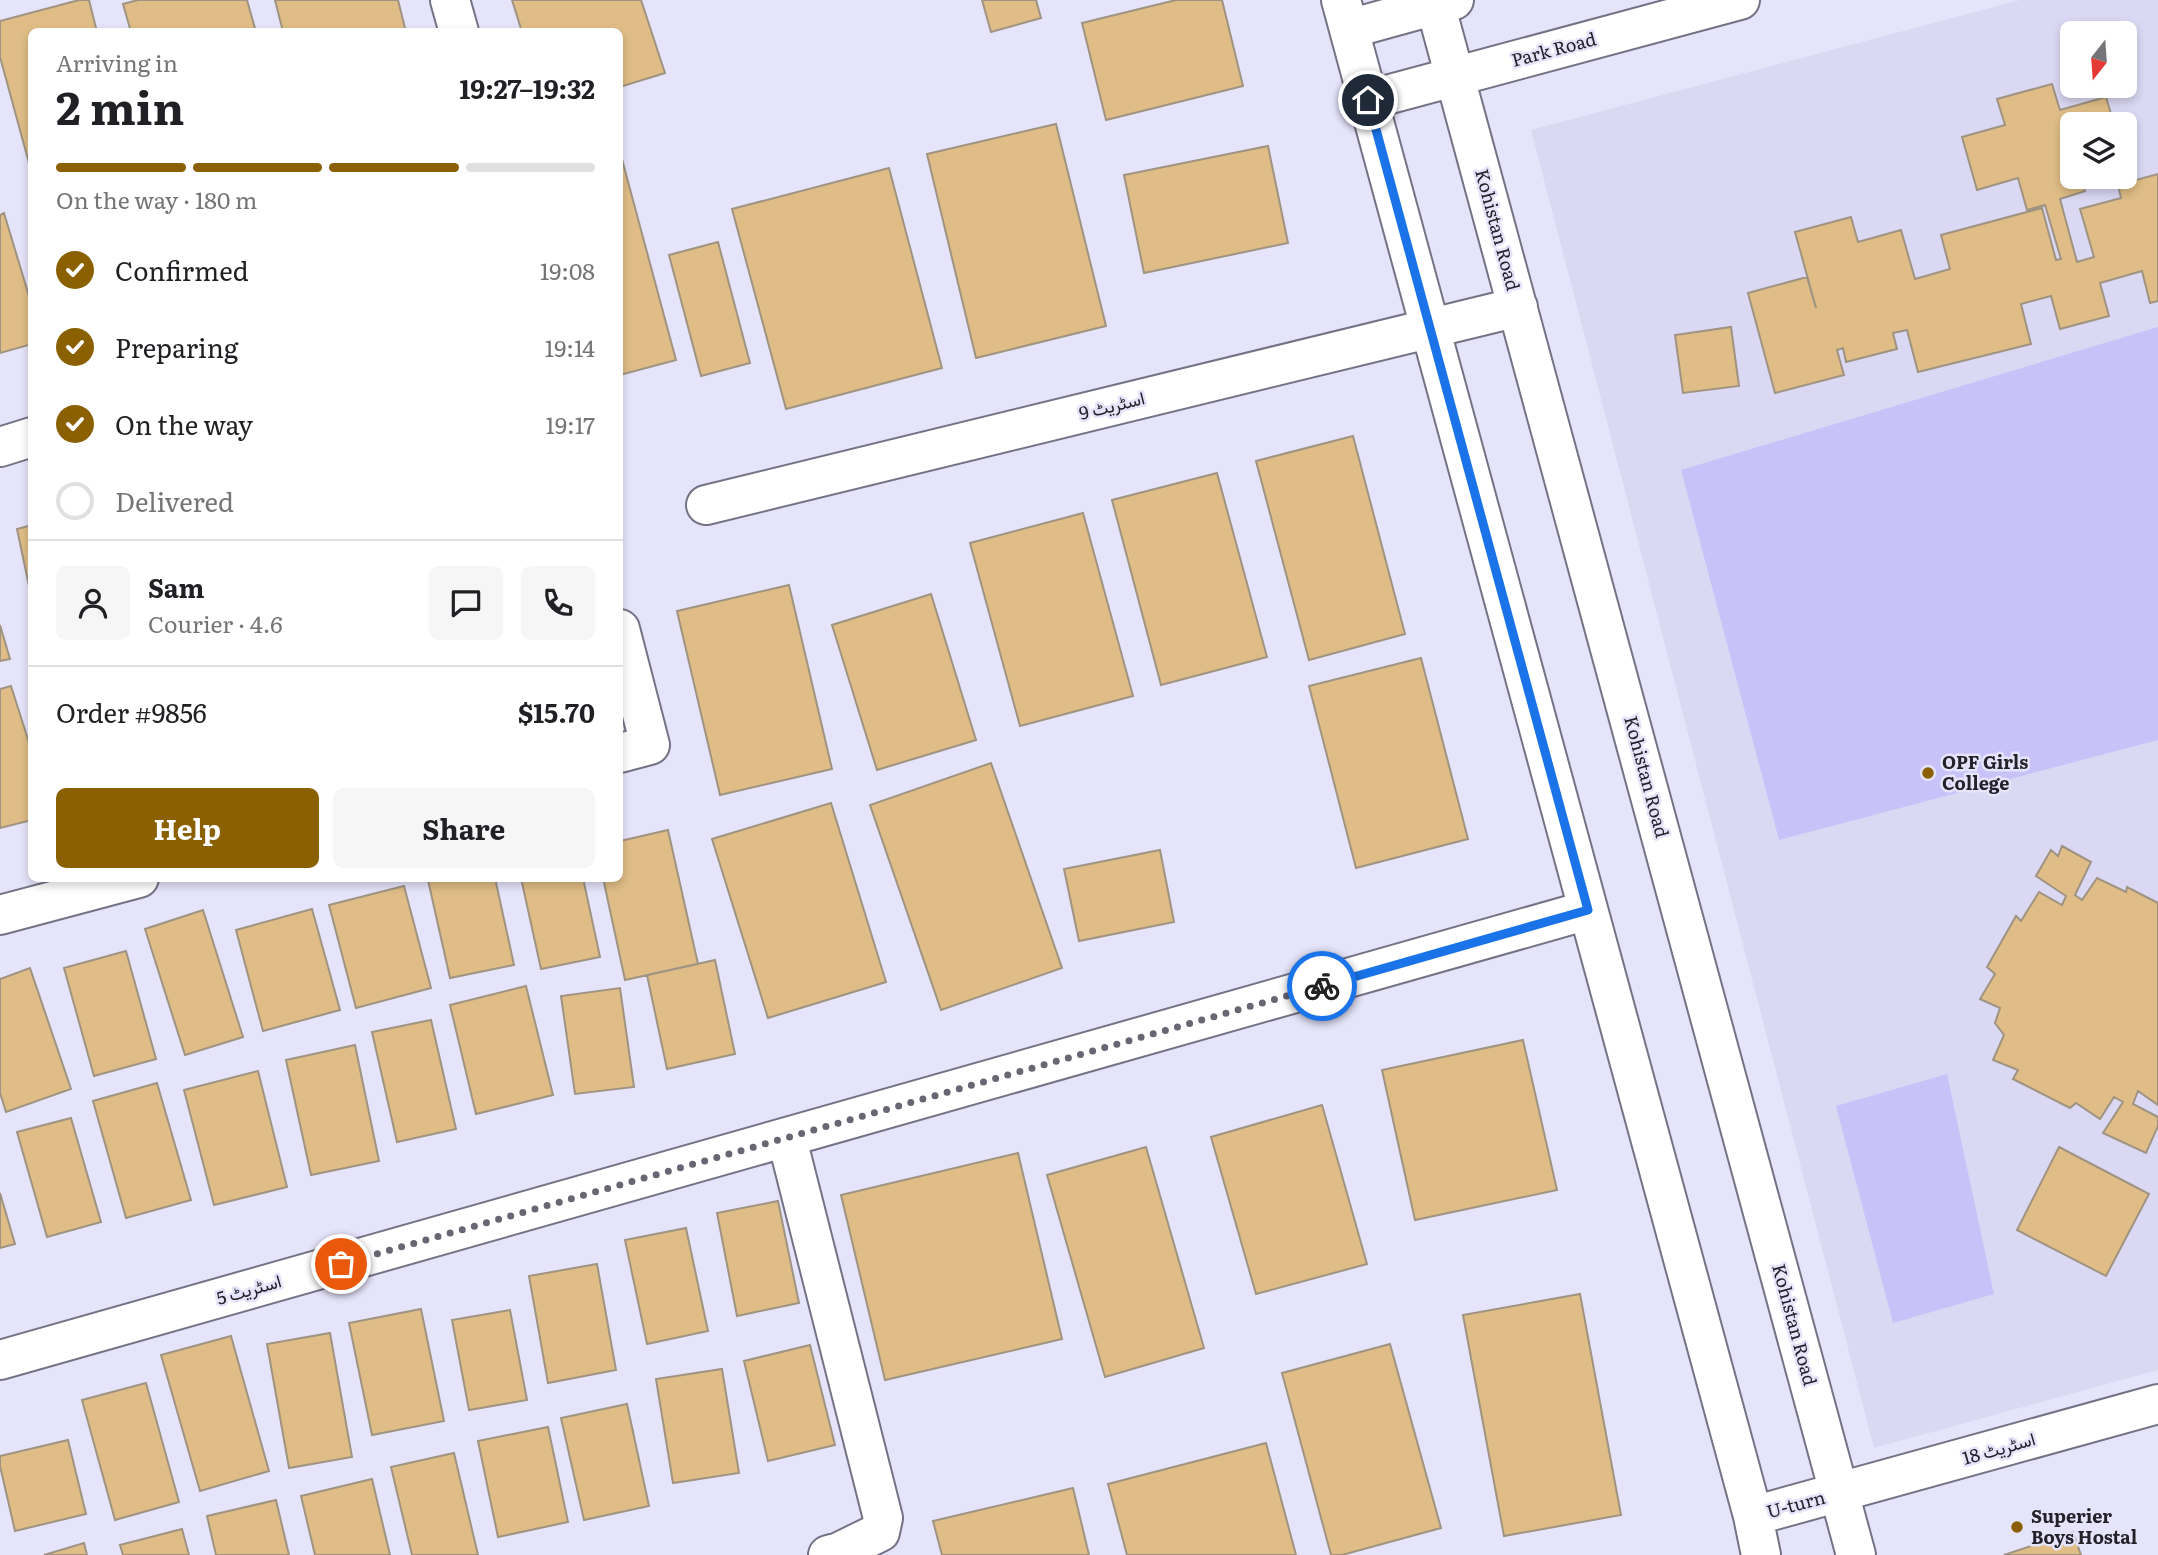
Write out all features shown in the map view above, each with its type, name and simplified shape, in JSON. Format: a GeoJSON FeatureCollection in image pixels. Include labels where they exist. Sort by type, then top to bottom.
{"type":"FeatureCollection","features":[{"type":"Feature","properties":{"kind":"street"},"geometry":{"type":"LineString","coordinates":[[450,0],[457,28]]}},
{"type":"Feature","properties":{"kind":"street","name":"Park Road"},"geometry":{"type":"LineString","coordinates":[[1368,100],[1740,0]]}},
{"type":"Feature","properties":{"kind":"street"},"geometry":{"type":"LineString","coordinates":[[1441,2],[1345,14],[1753,1516],[1761,1555]]}},
{"type":"Feature","properties":{"kind":"street","name":"Kohistan Road"},"geometry":{"type":"LineString","coordinates":[[1441,2],[1455,76],[1856,1555]]}},
{"type":"Feature","properties":{"kind":"street","name":"اسٹریٹ 9"},"geometry":{"type":"LineString","coordinates":[[706,505],[1518,307]]}},
{"type":"Feature","properties":{"kind":"street"},"geometry":{"type":"LineString","coordinates":[[0,447],[28,438]]}},
{"type":"Feature","properties":{"kind":"street"},"geometry":{"type":"LineString","coordinates":[[623,653],[635,749]]}},
{"type":"Feature","properties":{"kind":"street"},"geometry":{"type":"LineString","coordinates":[[0,915],[124,882]]}},
{"type":"Feature","properties":{"kind":"street","name":"اسٹریٹ 5"},"geometry":{"type":"LineString","coordinates":[[0,1360],[1588,910]]}},
{"type":"Feature","properties":{"kind":"street"},"geometry":{"type":"LineString","coordinates":[[787,1139],[883,1518],[880,1532],[828,1555]]}},
{"type":"Feature","properties":{"kind":"street","name":"اسٹریٹ 18"},"geometry":{"type":"LineString","coordinates":[[1839,1493],[2158,1404]]}},
{"type":"Feature","properties":{"kind":"street","name":"U-turn"},"geometry":{"type":"LineString","coordinates":[[1753,1516],[1839,1493]]}},
{"type":"Feature","properties":{"kind":"shaded area","name":"OPF Girls College"},"geometry":{"type":"Polygon","coordinates":[[[2020,0],[2158,0],[2158,1370],[1874,1448],[1531,130],[2020,0]]]}},
{"type":"Feature","properties":{"kind":"shaded area"},"geometry":{"type":"Polygon","coordinates":[[[2158,327],[2158,740],[1779,840],[1681,470],[2158,327]]]}},
{"type":"Feature","properties":{"kind":"shaded area"},"geometry":{"type":"Polygon","coordinates":[[[1947,1074],[1994,1294],[1893,1323],[1836,1106],[1947,1074]]]}},
{"type":"Feature","properties":{"kind":"building"},"geometry":{"type":"Polygon","coordinates":[[[79,0],[89,0],[96,28],[28,28],[28,159],[0,57],[0,21],[79,0]]]}},
{"type":"Feature","properties":{"kind":"building"},"geometry":{"type":"Polygon","coordinates":[[[138,0],[247,0],[255,28],[130,28],[123,4],[138,0]]]}},
{"type":"Feature","properties":{"kind":"building"},"geometry":{"type":"Polygon","coordinates":[[[275,0],[398,0],[405,28],[282,28],[275,0]]]}},
{"type":"Feature","properties":{"kind":"building"},"geometry":{"type":"Polygon","coordinates":[[[512,0],[641,0],[665,73],[623,86],[623,28],[521,28],[512,0]]]}},
{"type":"Feature","properties":{"kind":"building"},"geometry":{"type":"Polygon","coordinates":[[[982,0],[1036,0],[1041,18],[991,32],[982,0]]]}},
{"type":"Feature","properties":{"kind":"building"},"geometry":{"type":"Polygon","coordinates":[[[1176,0],[1222,0],[1243,86],[1106,120],[1082,23],[1176,0]]]}},
{"type":"Feature","properties":{"kind":"building"},"geometry":{"type":"Polygon","coordinates":[[[2052,84],[2060,110],[2106,98],[2110,112],[2060,112],[2060,189],[2085,191],[2060,199],[2077,262],[2094,257],[2080,209],[2121,198],[2119,189],[2137,189],[2137,180],[2158,174],[2158,301],[2150,303],[2142,271],[2100,283],[2109,316],[2060,329],[2051,296],[2021,304],[2031,344],[1918,372],[1907,330],[1893,333],[1897,349],[1846,362],[1843,348],[1837,350],[1844,375],[1775,393],[1748,293],[1807,277],[1816,308],[1795,232],[1851,217],[1858,242],[1901,230],[1915,279],[1950,269],[1941,235],[2042,208],[2056,260],[2061,259],[2045,205],[2027,210],[2018,178],[1977,190],[1962,137],[2005,125],[1997,99],[2052,84]]]}},
{"type":"Feature","properties":{"kind":"building"},"geometry":{"type":"Polygon","coordinates":[[[1056,124],[1106,326],[976,358],[927,154],[1056,124]]]}},
{"type":"Feature","properties":{"kind":"building"},"geometry":{"type":"Polygon","coordinates":[[[1268,146],[1288,243],[1144,273],[1124,175],[1268,146]]]}},
{"type":"Feature","properties":{"kind":"building"},"geometry":{"type":"Polygon","coordinates":[[[623,163],[676,360],[623,374],[623,163]]]}},
{"type":"Feature","properties":{"kind":"building"},"geometry":{"type":"Polygon","coordinates":[[[889,168],[942,368],[786,409],[732,209],[889,168]]]}},
{"type":"Feature","properties":{"kind":"building"},"geometry":{"type":"Polygon","coordinates":[[[4,213],[28,293],[28,345],[0,353],[0,215],[4,213]]]}},
{"type":"Feature","properties":{"kind":"building"},"geometry":{"type":"Polygon","coordinates":[[[718,242],[750,363],[701,376],[669,255],[718,242]]]}},
{"type":"Feature","properties":{"kind":"building"},"geometry":{"type":"Polygon","coordinates":[[[1731,327],[1739,386],[1683,393],[1675,335],[1731,327]]]}},
{"type":"Feature","properties":{"kind":"building"},"geometry":{"type":"Polygon","coordinates":[[[1353,436],[1405,634],[1309,660],[1256,461],[1353,436]]]}},
{"type":"Feature","properties":{"kind":"building"},"geometry":{"type":"Polygon","coordinates":[[[1217,473],[1267,657],[1161,685],[1112,500],[1217,473]]]}},
{"type":"Feature","properties":{"kind":"building"},"geometry":{"type":"Polygon","coordinates":[[[1083,513],[1133,696],[1020,726],[970,543],[1083,513]]]}},
{"type":"Feature","properties":{"kind":"building"},"geometry":{"type":"Polygon","coordinates":[[[28,526],[28,581],[17,529],[28,526]]]}},
{"type":"Feature","properties":{"kind":"building"},"geometry":{"type":"Polygon","coordinates":[[[789,585],[832,769],[720,795],[677,611],[789,585]]]}},
{"type":"Feature","properties":{"kind":"building"},"geometry":{"type":"Polygon","coordinates":[[[931,594],[976,740],[877,770],[832,625],[931,594]]]}},
{"type":"Feature","properties":{"kind":"building"},"geometry":{"type":"Polygon","coordinates":[[[0,625],[10,659],[0,661],[0,625]]]}},
{"type":"Feature","properties":{"kind":"building"},"geometry":{"type":"Polygon","coordinates":[[[1421,658],[1468,839],[1356,868],[1309,686],[1421,658]]]}},
{"type":"Feature","properties":{"kind":"building"},"geometry":{"type":"Polygon","coordinates":[[[11,686],[28,739],[28,821],[0,828],[0,689],[11,686]]]}},
{"type":"Feature","properties":{"kind":"building"},"geometry":{"type":"Polygon","coordinates":[[[991,763],[1062,968],[941,1010],[870,805],[991,763]]]}},
{"type":"Feature","properties":{"kind":"building"},"geometry":{"type":"Polygon","coordinates":[[[831,803],[886,982],[768,1018],[712,839],[831,803]]]}},
{"type":"Feature","properties":{"kind":"building"},"geometry":{"type":"Polygon","coordinates":[[[668,830],[698,964],[625,980],[604,882],[623,882],[623,840],[668,830]]]}},
{"type":"Feature","properties":{"kind":"building"},"geometry":{"type":"Polygon","coordinates":[[[2062,846],[2091,862],[2075,895],[2082,900],[2097,878],[2126,892],[2127,887],[2158,903],[2158,1105],[2138,1091],[2133,1104],[2158,1117],[2158,1126],[2146,1153],[2103,1133],[2123,1102],[2114,1097],[2100,1119],[2076,1103],[2070,1108],[2013,1079],[2018,1070],[1993,1060],[2004,1035],[1995,1023],[2000,1008],[1980,999],[1995,974],[1987,967],[2016,916],[2021,921],[2039,892],[2062,905],[2066,896],[2036,876],[2051,850],[2058,856],[2062,846]]]}},
{"type":"Feature","properties":{"kind":"building"},"geometry":{"type":"Polygon","coordinates":[[[1160,850],[1174,922],[1079,941],[1064,869],[1160,850]]]}},
{"type":"Feature","properties":{"kind":"building"},"geometry":{"type":"Polygon","coordinates":[[[428,882],[496,882],[514,965],[450,978],[428,882]]]}},
{"type":"Feature","properties":{"kind":"building"},"geometry":{"type":"Polygon","coordinates":[[[522,882],[584,882],[600,957],[541,969],[522,882]]]}},
{"type":"Feature","properties":{"kind":"building"},"geometry":{"type":"Polygon","coordinates":[[[404,886],[431,988],[356,1008],[329,905],[404,886]]]}},
{"type":"Feature","properties":{"kind":"building"},"geometry":{"type":"Polygon","coordinates":[[[312,909],[340,1010],[263,1031],[236,930],[312,909]]]}},
{"type":"Feature","properties":{"kind":"building"},"geometry":{"type":"Polygon","coordinates":[[[203,910],[243,1037],[185,1055],[145,929],[203,910]]]}},
{"type":"Feature","properties":{"kind":"building"},"geometry":{"type":"Polygon","coordinates":[[[126,951],[156,1059],[94,1076],[64,968],[126,951]]]}},
{"type":"Feature","properties":{"kind":"building"},"geometry":{"type":"Polygon","coordinates":[[[715,960],[735,1054],[667,1069],[647,975],[715,960]]]}},
{"type":"Feature","properties":{"kind":"building"},"geometry":{"type":"Polygon","coordinates":[[[30,968],[71,1089],[6,1112],[0,1093],[0,979],[30,968]]]}},
{"type":"Feature","properties":{"kind":"building"},"geometry":{"type":"Polygon","coordinates":[[[526,986],[553,1095],[476,1114],[450,1005],[526,986]]]}},
{"type":"Feature","properties":{"kind":"building"},"geometry":{"type":"Polygon","coordinates":[[[620,988],[634,1087],[575,1094],[561,996],[620,988]]]}},
{"type":"Feature","properties":{"kind":"building"},"geometry":{"type":"Polygon","coordinates":[[[431,1020],[456,1129],[397,1142],[372,1032],[431,1020]]]}},
{"type":"Feature","properties":{"kind":"building"},"geometry":{"type":"Polygon","coordinates":[[[1523,1040],[1557,1190],[1415,1220],[1382,1070],[1523,1040]]]}},
{"type":"Feature","properties":{"kind":"building"},"geometry":{"type":"Polygon","coordinates":[[[355,1045],[379,1161],[311,1175],[286,1060],[355,1045]]]}},
{"type":"Feature","properties":{"kind":"building"},"geometry":{"type":"Polygon","coordinates":[[[258,1071],[287,1187],[214,1205],[184,1090],[258,1071]]]}},
{"type":"Feature","properties":{"kind":"building"},"geometry":{"type":"Polygon","coordinates":[[[157,1083],[191,1200],[126,1218],[93,1101],[157,1083]]]}},
{"type":"Feature","properties":{"kind":"building"},"geometry":{"type":"Polygon","coordinates":[[[1322,1105],[1367,1264],[1256,1294],[1211,1137],[1322,1105]]]}},
{"type":"Feature","properties":{"kind":"building"},"geometry":{"type":"Polygon","coordinates":[[[71,1118],[101,1222],[47,1237],[17,1132],[71,1118]]]}},
{"type":"Feature","properties":{"kind":"building"},"geometry":{"type":"Polygon","coordinates":[[[1146,1147],[1204,1348],[1105,1377],[1047,1175],[1146,1147]]]}},
{"type":"Feature","properties":{"kind":"building"},"geometry":{"type":"Polygon","coordinates":[[[2059,1147],[2149,1194],[2106,1276],[2017,1230],[2059,1147]]]}},
{"type":"Feature","properties":{"kind":"building"},"geometry":{"type":"Polygon","coordinates":[[[1018,1153],[1062,1339],[885,1380],[841,1195],[1018,1153]]]}},
{"type":"Feature","properties":{"kind":"building"},"geometry":{"type":"Polygon","coordinates":[[[0,1193],[15,1244],[0,1248],[0,1193]]]}},
{"type":"Feature","properties":{"kind":"building"},"geometry":{"type":"Polygon","coordinates":[[[778,1201],[799,1303],[737,1316],[717,1213],[778,1201]]]}},
{"type":"Feature","properties":{"kind":"building"},"geometry":{"type":"Polygon","coordinates":[[[686,1228],[708,1331],[647,1344],[625,1240],[686,1228]]]}},
{"type":"Feature","properties":{"kind":"building"},"geometry":{"type":"Polygon","coordinates":[[[597,1264],[616,1370],[548,1383],[529,1276],[597,1264]]]}},
{"type":"Feature","properties":{"kind":"building"},"geometry":{"type":"Polygon","coordinates":[[[1580,1294],[1621,1515],[1504,1536],[1463,1315],[1580,1294]]]}},
{"type":"Feature","properties":{"kind":"building"},"geometry":{"type":"Polygon","coordinates":[[[421,1309],[444,1421],[372,1435],[349,1323],[421,1309]]]}},
{"type":"Feature","properties":{"kind":"building"},"geometry":{"type":"Polygon","coordinates":[[[510,1310],[527,1400],[469,1410],[452,1320],[510,1310]]]}},
{"type":"Feature","properties":{"kind":"building"},"geometry":{"type":"Polygon","coordinates":[[[330,1333],[352,1457],[289,1468],[267,1344],[330,1333]]]}},
{"type":"Feature","properties":{"kind":"building"},"geometry":{"type":"Polygon","coordinates":[[[231,1336],[269,1471],[200,1491],[161,1355],[231,1336]]]}},
{"type":"Feature","properties":{"kind":"building"},"geometry":{"type":"Polygon","coordinates":[[[1390,1344],[1441,1528],[1342,1555],[1331,1555],[1282,1373],[1390,1344]]]}},
{"type":"Feature","properties":{"kind":"building"},"geometry":{"type":"Polygon","coordinates":[[[810,1345],[835,1445],[768,1461],[744,1361],[810,1345]]]}},
{"type":"Feature","properties":{"kind":"building"},"geometry":{"type":"Polygon","coordinates":[[[722,1369],[739,1473],[673,1483],[656,1379],[722,1369]]]}},
{"type":"Feature","properties":{"kind":"building"},"geometry":{"type":"Polygon","coordinates":[[[146,1383],[179,1502],[115,1520],[82,1400],[146,1383]]]}},
{"type":"Feature","properties":{"kind":"building"},"geometry":{"type":"Polygon","coordinates":[[[627,1404],[649,1506],[584,1520],[561,1418],[627,1404]]]}},
{"type":"Feature","properties":{"kind":"building"},"geometry":{"type":"Polygon","coordinates":[[[548,1427],[568,1522],[498,1537],[478,1441],[548,1427]]]}},
{"type":"Feature","properties":{"kind":"building"},"geometry":{"type":"Polygon","coordinates":[[[68,1440],[86,1514],[15,1531],[0,1456],[68,1440]]]}},
{"type":"Feature","properties":{"kind":"building"},"geometry":{"type":"Polygon","coordinates":[[[1266,1443],[1296,1555],[1127,1555],[1108,1484],[1266,1443]]]}},
{"type":"Feature","properties":{"kind":"building"},"geometry":{"type":"Polygon","coordinates":[[[454,1453],[478,1555],[412,1555],[391,1467],[454,1453]]]}},
{"type":"Feature","properties":{"kind":"building"},"geometry":{"type":"Polygon","coordinates":[[[372,1479],[390,1555],[315,1555],[301,1496],[372,1479]]]}},
{"type":"Feature","properties":{"kind":"building"},"geometry":{"type":"Polygon","coordinates":[[[1073,1488],[1089,1555],[942,1555],[933,1521],[1073,1488]]]}},
{"type":"Feature","properties":{"kind":"building"},"geometry":{"type":"Polygon","coordinates":[[[276,1500],[289,1555],[216,1555],[207,1516],[276,1500]]]}},
{"type":"Feature","properties":{"kind":"building"},"geometry":{"type":"Polygon","coordinates":[[[182,1529],[189,1555],[123,1555],[120,1545],[182,1529]]]}},
{"type":"Feature","properties":{"kind":"building"},"geometry":{"type":"Polygon","coordinates":[[[2073,1532],[2081,1555],[2004,1555],[2073,1532]]]}},
{"type":"Feature","properties":{"kind":"building"},"geometry":{"type":"Polygon","coordinates":[[[84,1543],[87,1555],[44,1555],[84,1543]]]}},
{"type":"Feature","properties":{"kind":"way so far"},"geometry":{"type":"LineString","coordinates":[[341,1264],[1322,986]]}},
{"type":"Feature","properties":{"kind":"place","name":"OPF Girls College"},"geometry":{"type":"Point","coordinates":[1928,773]}},
{"type":"Feature","properties":{"kind":"place","name":"Superier Boys Hostal"},"geometry":{"type":"Point","coordinates":[2017,1527]}},
{"type":"Feature","properties":{"kind":"route"},"geometry":{"type":"LineString","coordinates":[[1322,986],[1588,910],[1368,100]]}}]}
